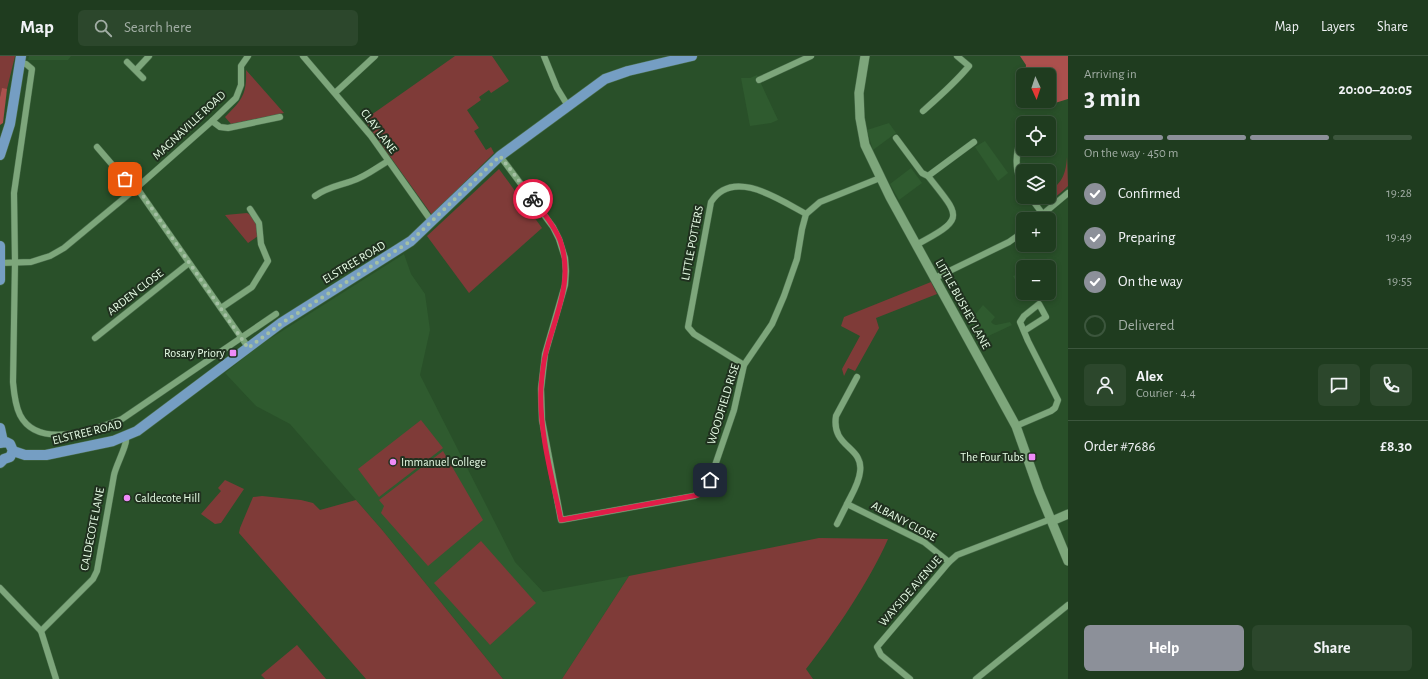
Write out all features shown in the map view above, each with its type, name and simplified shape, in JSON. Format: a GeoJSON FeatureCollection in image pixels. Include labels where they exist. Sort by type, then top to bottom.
{"type":"FeatureCollection","features":[{"type":"Feature","properties":{"kind":"main road","name":"ELSTREE ROAD"},"geometry":{"type":"LineString","coordinates":[[13,451],[25,455],[46,455],[126,437],[153,420],[282,323],[397,251],[432,222],[500,156],[605,80],[628,71],[687,57]]}},
{"type":"Feature","properties":{"kind":"main road"},"geometry":{"type":"LineString","coordinates":[[0,155],[10,124],[20,59]]}},
{"type":"Feature","properties":{"kind":"main road"},"geometry":{"type":"LineString","coordinates":[[0,246],[0,280]]}},
{"type":"Feature","properties":{"kind":"main road"},"geometry":{"type":"LineString","coordinates":[[0,428],[2,442],[10,444],[13,451],[10,457],[1,460]]}},
{"type":"Feature","properties":{"kind":"street"},"geometry":{"type":"LineString","coordinates":[[136,70],[149,56]]}},
{"type":"Feature","properties":{"kind":"street","name":"MAGNAVILLE ROAD"},"geometry":{"type":"LineString","coordinates":[[0,262],[31,262],[50,256],[64,248],[136,189],[236,98],[239,92],[241,66],[247,56]]}},
{"type":"Feature","properties":{"kind":"street","name":"CLAY LANE"},"geometry":{"type":"LineString","coordinates":[[303,56],[371,136],[432,222]]}},
{"type":"Feature","properties":{"kind":"street"},"geometry":{"type":"LineString","coordinates":[[335,93],[375,56]]}},
{"type":"Feature","properties":{"kind":"street"},"geometry":{"type":"LineString","coordinates":[[544,56],[557,88],[568,106]]}},
{"type":"Feature","properties":{"kind":"street"},"geometry":{"type":"LineString","coordinates":[[759,80],[811,56]]}},
{"type":"Feature","properties":{"kind":"street","name":"LITTLE BUSHEY LANE"},"geometry":{"type":"LineString","coordinates":[[865,56],[859,93],[860,118],[865,145],[880,178],[916,245],[1016,426],[1068,561]]}},
{"type":"Feature","properties":{"kind":"street"},"geometry":{"type":"LineString","coordinates":[[923,111],[937,97],[949,90],[969,66],[957,56]]}},
{"type":"Feature","properties":{"kind":"street"},"geometry":{"type":"LineString","coordinates":[[20,59],[32,69],[14,193],[15,262],[12,350],[13,382],[16,402],[20,416],[26,424],[42,434],[62,435],[109,424],[122,419],[276,314]]}},
{"type":"Feature","properties":{"kind":"street"},"geometry":{"type":"LineString","coordinates":[[127,62],[143,78]]}},
{"type":"Feature","properties":{"kind":"street"},"geometry":{"type":"LineString","coordinates":[[212,121],[220,127],[228,128],[280,116]]}},
{"type":"Feature","properties":{"kind":"street"},"geometry":{"type":"LineString","coordinates":[[896,138],[922,173],[928,176],[952,207],[954,218],[949,225],[916,245]]}},
{"type":"Feature","properties":{"kind":"street"},"geometry":{"type":"LineString","coordinates":[[928,176],[974,142]]}},
{"type":"Feature","properties":{"kind":"street"},"geometry":{"type":"LineString","coordinates":[[97,147],[136,189],[190,263],[248,348]]}},
{"type":"Feature","properties":{"kind":"street","name":"WOODFIELD RISE"},"geometry":{"type":"LineString","coordinates":[[500,156],[553,227],[560,239],[565,258],[565,285],[545,354],[541,389],[542,420],[561,520],[694,496],[704,491],[710,480],[730,421],[744,365],[772,324],[784,296],[797,259],[806,214]]}},
{"type":"Feature","properties":{"kind":"street"},"geometry":{"type":"LineString","coordinates":[[315,196],[327,187],[358,178],[388,161]]}},
{"type":"Feature","properties":{"kind":"street"},"geometry":{"type":"LineString","coordinates":[[806,214],[820,202],[880,178]]}},
{"type":"Feature","properties":{"kind":"street","name":"LITTLE POTTERS"},"geometry":{"type":"LineString","coordinates":[[744,365],[694,334],[688,327],[711,202],[723,190],[740,186],[772,196],[806,214]]}},
{"type":"Feature","properties":{"kind":"street"},"geometry":{"type":"LineString","coordinates":[[1043,212],[1068,193]]}},
{"type":"Feature","properties":{"kind":"street"},"geometry":{"type":"LineString","coordinates":[[221,308],[252,287],[268,261],[261,244],[261,229],[259,223],[250,209]]}},
{"type":"Feature","properties":{"kind":"street"},"geometry":{"type":"LineString","coordinates":[[935,278],[1009,242],[1016,237]]}},
{"type":"Feature","properties":{"kind":"street","name":"ARDEN CLOSE"},"geometry":{"type":"LineString","coordinates":[[94,338],[190,263]]}},
{"type":"Feature","properties":{"kind":"street"},"geometry":{"type":"LineString","coordinates":[[1016,426],[1051,411],[1056,406],[1058,400],[1024,331],[1020,322],[1024,316],[1039,304],[1046,317],[1024,331]]}},
{"type":"Feature","properties":{"kind":"street"},"geometry":{"type":"LineString","coordinates":[[837,524],[859,479],[860,464],[857,455],[839,438],[835,422],[836,416],[857,377]]}},
{"type":"Feature","properties":{"kind":"street","name":"CALDECOTE LANE"},"geometry":{"type":"LineString","coordinates":[[41,632],[94,579],[97,571],[114,475],[117,462],[127,442],[126,437]]}},
{"type":"Feature","properties":{"kind":"street","name":"ALBANY CLOSE"},"geometry":{"type":"LineString","coordinates":[[847,504],[924,542],[949,562]]}},
{"type":"Feature","properties":{"kind":"street"},"geometry":{"type":"LineString","coordinates":[[1051,520],[1068,514]]}},
{"type":"Feature","properties":{"kind":"street","name":"WAYSIDE AVENUE"},"geometry":{"type":"LineString","coordinates":[[910,679],[881,655],[877,647],[949,562],[957,555],[1051,520]]}},
{"type":"Feature","properties":{"kind":"street"},"geometry":{"type":"LineString","coordinates":[[0,588],[41,632],[56,679]]}},
{"type":"Feature","properties":{"kind":"street"},"geometry":{"type":"LineString","coordinates":[[976,679],[1068,605]]}},
{"type":"Feature","properties":{"kind":"shaded area"},"geometry":{"type":"Polygon","coordinates":[[[0,56],[15,56],[7,89],[2,89],[0,97],[0,56]]]}},
{"type":"Feature","properties":{"kind":"shaded area"},"geometry":{"type":"Polygon","coordinates":[[[29,56],[71,56],[68,60],[28,60],[29,56]]]}},
{"type":"Feature","properties":{"kind":"shaded area"},"geometry":{"type":"Polygon","coordinates":[[[455,56],[492,56],[509,81],[491,93],[489,90],[479,97],[481,100],[467,110],[479,128],[474,131],[486,150],[491,147],[494,153],[432,215],[364,120],[455,56]]]}},
{"type":"Feature","properties":{"kind":"shaded area"},"geometry":{"type":"Polygon","coordinates":[[[1020,56],[1068,56],[1068,99],[1056,103],[1056,68],[1026,68],[1026,65],[1020,56]]]}},
{"type":"Feature","properties":{"kind":"shaded area"},"geometry":{"type":"Polygon","coordinates":[[[246,70],[284,113],[231,124],[225,117],[236,106],[242,96],[246,85],[246,70]]]}},
{"type":"Feature","properties":{"kind":"shaded area"},"geometry":{"type":"Polygon","coordinates":[[[757,75],[778,120],[771,123],[750,126],[741,78],[750,78],[757,75]]]}},
{"type":"Feature","properties":{"kind":"shaded area"},"geometry":{"type":"Polygon","coordinates":[[[2,88],[7,89],[3,123],[0,125],[0,97],[2,88]]]}},
{"type":"Feature","properties":{"kind":"shaded area"},"geometry":{"type":"Polygon","coordinates":[[[889,123],[896,133],[873,150],[867,130],[889,123]]]}},
{"type":"Feature","properties":{"kind":"shaded area"},"geometry":{"type":"Polygon","coordinates":[[[985,141],[1008,173],[998,181],[975,147],[985,141]]]}},
{"type":"Feature","properties":{"kind":"shaded area"},"geometry":{"type":"Polygon","coordinates":[[[1067,157],[1068,186],[1056,196],[1056,186],[1061,181],[1066,168],[1067,157]]]}},
{"type":"Feature","properties":{"kind":"shaded area"},"geometry":{"type":"Polygon","coordinates":[[[911,168],[922,183],[899,200],[890,184],[911,168]]]}},
{"type":"Feature","properties":{"kind":"shaded area"},"geometry":{"type":"Polygon","coordinates":[[[499,169],[542,228],[469,293],[427,236],[499,169]]]}},
{"type":"Feature","properties":{"kind":"shaded area"},"geometry":{"type":"Polygon","coordinates":[[[247,213],[255,220],[258,236],[248,243],[225,215],[247,213]]]}},
{"type":"Feature","properties":{"kind":"shaded area","name":"Immanuel College"},"geometry":{"type":"Polygon","coordinates":[[[404,254],[411,274],[425,294],[430,330],[420,375],[515,562],[543,592],[629,576],[562,679],[503,679],[383,531],[290,424],[256,406],[225,373],[260,345],[404,254]]]}},
{"type":"Feature","properties":{"kind":"shaded area"},"geometry":{"type":"Polygon","coordinates":[[[1016,275],[1016,282],[1013,276],[1016,275]]]}},
{"type":"Feature","properties":{"kind":"shaded area"},"geometry":{"type":"Polygon","coordinates":[[[931,282],[937,294],[876,318],[879,328],[855,371],[848,368],[844,376],[842,369],[860,336],[841,326],[844,317],[931,282]]]}},
{"type":"Feature","properties":{"kind":"shaded area"},"geometry":{"type":"Polygon","coordinates":[[[983,305],[995,317],[991,322],[993,324],[996,325],[1010,322],[1012,325],[982,339],[970,321],[983,305]]]}},
{"type":"Feature","properties":{"kind":"shaded area"},"geometry":{"type":"Polygon","coordinates":[[[421,420],[443,448],[379,497],[358,469],[421,420]]]}},
{"type":"Feature","properties":{"kind":"shaded area"},"geometry":{"type":"Polygon","coordinates":[[[443,451],[483,520],[428,566],[381,513],[384,506],[379,500],[443,451]]]}},
{"type":"Feature","properties":{"kind":"shaded area"},"geometry":{"type":"Polygon","coordinates":[[[225,480],[244,489],[221,523],[215,524],[201,514],[221,491],[218,488],[225,480]]]}},
{"type":"Feature","properties":{"kind":"shaded area"},"geometry":{"type":"Polygon","coordinates":[[[262,496],[301,500],[313,503],[320,510],[356,500],[503,679],[366,679],[239,533],[253,497],[262,496]]]}},
{"type":"Feature","properties":{"kind":"shaded area"},"geometry":{"type":"Polygon","coordinates":[[[819,538],[888,539],[851,606],[806,669],[813,679],[562,679],[629,576],[819,538]]]}},
{"type":"Feature","properties":{"kind":"shaded area"},"geometry":{"type":"Polygon","coordinates":[[[481,541],[536,603],[490,645],[434,583],[481,541]]]}},
{"type":"Feature","properties":{"kind":"shaded area"},"geometry":{"type":"Polygon","coordinates":[[[297,645],[326,679],[265,679],[261,675],[297,645]]]}},
{"type":"Feature","properties":{"kind":"way so far"},"geometry":{"type":"LineString","coordinates":[[125,179],[134,190],[137,188],[146,200],[248,348],[258,339],[282,323],[387,258],[411,241],[500,156],[533,199]]}},
{"type":"Feature","properties":{"kind":"place","name":"Rosary Priory"},"geometry":{"type":"Point","coordinates":[233,353]}},
{"type":"Feature","properties":{"kind":"place","name":"The Four Tubs"},"geometry":{"type":"Point","coordinates":[1032,457]}},
{"type":"Feature","properties":{"kind":"place","name":"Immanuel College"},"geometry":{"type":"Point","coordinates":[393,462]}},
{"type":"Feature","properties":{"kind":"place","name":"Caldecote Hill"},"geometry":{"type":"Point","coordinates":[127,498]}},
{"type":"Feature","properties":{"kind":"route"},"geometry":{"type":"LineString","coordinates":[[533,199],[560,239],[565,258],[565,285],[545,354],[541,389],[542,420],[561,520],[698,495],[704,491],[710,480]]}}]}
